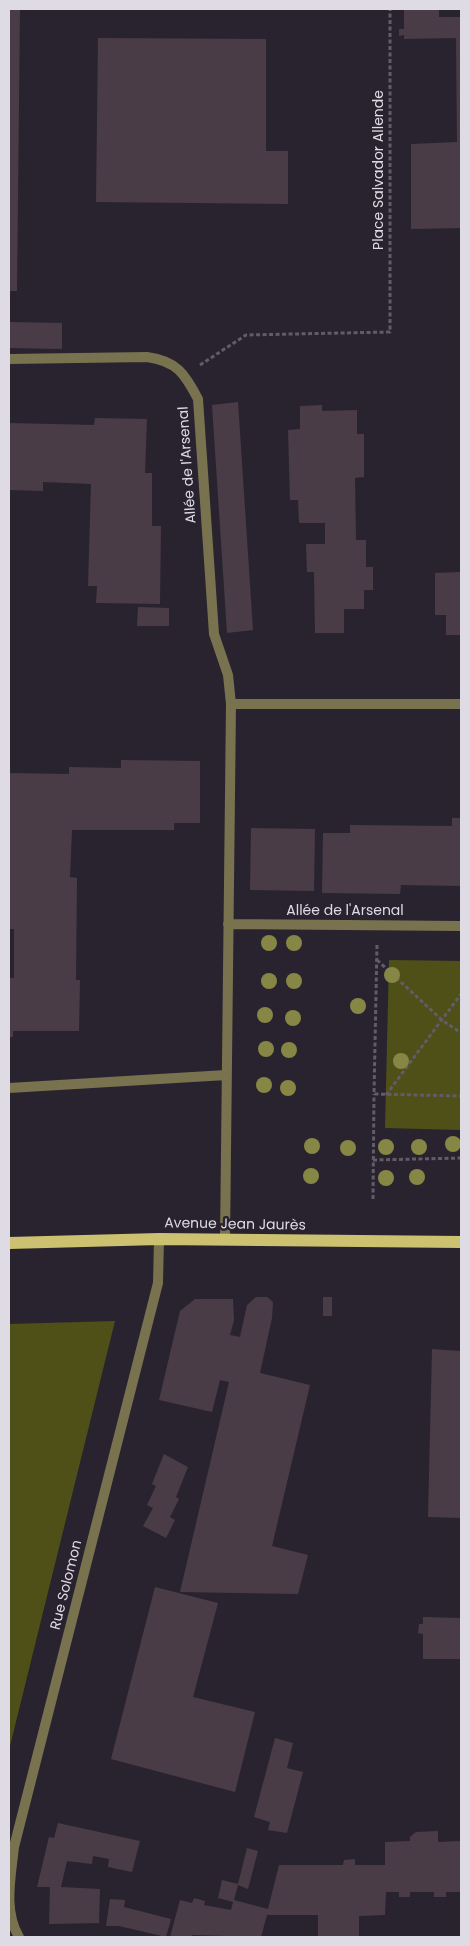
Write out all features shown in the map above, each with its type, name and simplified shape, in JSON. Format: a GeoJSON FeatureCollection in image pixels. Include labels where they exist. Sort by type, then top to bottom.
{"type":"FeatureCollection","features":[{"type":"Feature","properties":{"kind":"main road","name":"Avenue Jean Jaurès"},"geometry":{"type":"LineString","coordinates":[[9,1243],[159,1240],[461,1242]]}},
{"type":"Feature","properties":{"kind":"street","name":"Allée de l'Arsenal"},"geometry":{"type":"LineString","coordinates":[[9,359],[147,356],[165,359],[186,376],[198,399],[214,634],[228,675],[231,704],[225,1240]]}},
{"type":"Feature","properties":{"kind":"street"},"geometry":{"type":"LineString","coordinates":[[231,704],[461,704]]}},
{"type":"Feature","properties":{"kind":"street","name":"Allée de l'Arsenal"},"geometry":{"type":"LineString","coordinates":[[228,924],[461,926]]}},
{"type":"Feature","properties":{"kind":"street"},"geometry":{"type":"LineString","coordinates":[[9,1088],[226,1075]]}},
{"type":"Feature","properties":{"kind":"street","name":"Rue Solomon"},"geometry":{"type":"LineString","coordinates":[[19,1937],[14,1929],[10,1910],[14,1847],[158,1283],[159,1240]]}},
{"type":"Feature","properties":{"kind":"path","name":"Place Salvador Allende"},"geometry":{"type":"LineString","coordinates":[[198,366],[246,335],[390,332],[390,9]]}},
{"type":"Feature","properties":{"kind":"path"},"geometry":{"type":"LineString","coordinates":[[373,1198],[377,925]]}},
{"type":"Feature","properties":{"kind":"path"},"geometry":{"type":"LineString","coordinates":[[376,960],[442,1020],[461,1033]]}},
{"type":"Feature","properties":{"kind":"path"},"geometry":{"type":"LineString","coordinates":[[386,1094],[461,994]]}},
{"type":"Feature","properties":{"kind":"path"},"geometry":{"type":"LineString","coordinates":[[374,1094],[461,1096]]}},
{"type":"Feature","properties":{"kind":"path"},"geometry":{"type":"LineString","coordinates":[[373,1160],[461,1158]]}},
{"type":"Feature","properties":{"kind":"shaded area"},"geometry":{"type":"Polygon","coordinates":[[[389,960],[461,961],[461,1130],[385,1128],[389,960]]]}},
{"type":"Feature","properties":{"kind":"shaded area"},"geometry":{"type":"Polygon","coordinates":[[[115,1321],[9,1750],[9,1324],[115,1321]]]}},
{"type":"Feature","properties":{"kind":"building"},"geometry":{"type":"Polygon","coordinates":[[[9,9],[20,9],[17,291],[9,291],[9,9]]]}},
{"type":"Feature","properties":{"kind":"building"},"geometry":{"type":"Polygon","coordinates":[[[404,9],[439,9],[439,17],[461,17],[461,228],[411,229],[411,144],[457,142],[456,38],[404,39],[404,35],[399,36],[399,29],[404,29],[404,9]]]}},
{"type":"Feature","properties":{"kind":"building"},"geometry":{"type":"Polygon","coordinates":[[[98,38],[266,39],[266,151],[288,151],[288,204],[96,202],[98,38]]]}},
{"type":"Feature","properties":{"kind":"building"},"geometry":{"type":"Polygon","coordinates":[[[9,322],[62,323],[62,349],[9,348],[9,322]]]}},
{"type":"Feature","properties":{"kind":"building"},"geometry":{"type":"Polygon","coordinates":[[[238,402],[253,630],[227,633],[212,405],[238,402]]]}},
{"type":"Feature","properties":{"kind":"building"},"geometry":{"type":"Polygon","coordinates":[[[322,405],[322,411],[357,410],[357,434],[364,434],[364,477],[355,478],[356,540],[366,540],[366,567],[373,567],[373,590],[364,590],[364,609],[344,609],[344,633],[315,633],[314,572],[307,572],[306,544],[325,544],[325,523],[299,523],[298,500],[290,500],[288,430],[300,429],[300,406],[322,405]]]}},
{"type":"Feature","properties":{"kind":"building"},"geometry":{"type":"Polygon","coordinates":[[[95,418],[147,419],[145,473],[152,473],[152,526],[161,526],[160,604],[96,603],[97,586],[88,586],[91,484],[43,482],[43,491],[9,490],[9,423],[94,425],[95,418]]]}},
{"type":"Feature","properties":{"kind":"building"},"geometry":{"type":"Polygon","coordinates":[[[461,572],[461,635],[446,635],[446,615],[435,615],[435,573],[461,572]]]}},
{"type":"Feature","properties":{"kind":"building"},"geometry":{"type":"Polygon","coordinates":[[[138,607],[169,608],[169,626],[137,626],[138,607]]]}},
{"type":"Feature","properties":{"kind":"building"},"geometry":{"type":"Polygon","coordinates":[[[121,760],[200,761],[200,823],[174,823],[174,830],[72,830],[70,877],[77,878],[76,980],[80,980],[79,1031],[13,1031],[13,1037],[9,1037],[9,978],[14,978],[14,929],[9,929],[9,773],[69,774],[69,767],[121,768],[121,760]]]}},
{"type":"Feature","properties":{"kind":"building"},"geometry":{"type":"Polygon","coordinates":[[[452,818],[461,818],[461,886],[401,885],[400,894],[322,893],[323,833],[350,833],[350,825],[452,826],[452,818]]]}},
{"type":"Feature","properties":{"kind":"building"},"geometry":{"type":"Polygon","coordinates":[[[251,828],[315,829],[314,891],[250,890],[251,828]]]}},
{"type":"Feature","properties":{"kind":"building"},"geometry":{"type":"Polygon","coordinates":[[[256,1297],[267,1297],[273,1302],[272,1318],[260,1373],[310,1385],[272,1546],[308,1555],[298,1594],[180,1592],[229,1382],[220,1380],[212,1412],[159,1400],[180,1311],[195,1299],[233,1299],[234,1320],[230,1335],[240,1337],[247,1305],[256,1297]]]}},
{"type":"Feature","properties":{"kind":"building"},"geometry":{"type":"Polygon","coordinates":[[[323,1297],[332,1297],[332,1316],[323,1316],[323,1297]]]}},
{"type":"Feature","properties":{"kind":"building"},"geometry":{"type":"Polygon","coordinates":[[[432,1349],[461,1351],[461,1518],[428,1517],[432,1349]]]}},
{"type":"Feature","properties":{"kind":"building"},"geometry":{"type":"Polygon","coordinates":[[[164,1454],[188,1467],[176,1497],[179,1499],[170,1517],[175,1520],[166,1538],[143,1526],[153,1508],[147,1505],[156,1486],[152,1484],[164,1454]]]}},
{"type":"Feature","properties":{"kind":"building"},"geometry":{"type":"Polygon","coordinates":[[[155,1587],[218,1603],[193,1697],[255,1712],[235,1792],[111,1759],[155,1587]]]}},
{"type":"Feature","properties":{"kind":"building"},"geometry":{"type":"Polygon","coordinates":[[[423,1617],[461,1618],[461,1659],[423,1659],[423,1634],[418,1633],[419,1624],[423,1624],[423,1617]]]}},
{"type":"Feature","properties":{"kind":"building"},"geometry":{"type":"Polygon","coordinates":[[[275,1738],[293,1743],[287,1768],[303,1772],[287,1833],[268,1830],[270,1822],[254,1817],[275,1738]]]}},
{"type":"Feature","properties":{"kind":"building"},"geometry":{"type":"Polygon","coordinates":[[[58,1823],[140,1841],[132,1872],[108,1867],[109,1859],[93,1856],[92,1864],[67,1861],[61,1887],[100,1889],[99,1923],[49,1924],[50,1887],[37,1887],[49,1837],[54,1838],[58,1823]]]}},
{"type":"Feature","properties":{"kind":"building"},"geometry":{"type":"Polygon","coordinates":[[[438,1831],[438,1842],[461,1841],[461,1892],[446,1892],[446,1897],[434,1897],[434,1892],[410,1892],[410,1897],[399,1897],[399,1892],[386,1892],[385,1915],[359,1916],[359,1937],[318,1937],[318,1915],[267,1915],[261,1937],[192,1935],[191,1937],[170,1937],[180,1900],[192,1903],[194,1898],[205,1901],[204,1905],[231,1910],[233,1902],[218,1898],[222,1880],[238,1884],[247,1848],[258,1851],[248,1889],[238,1885],[234,1900],[268,1909],[279,1865],[343,1865],[344,1860],[355,1859],[355,1865],[385,1865],[385,1842],[410,1841],[410,1837],[416,1832],[438,1831]]]}},
{"type":"Feature","properties":{"kind":"building"},"geometry":{"type":"Polygon","coordinates":[[[110,1899],[125,1900],[124,1907],[171,1919],[166,1937],[119,1926],[106,1926],[110,1899]]]}}]}
